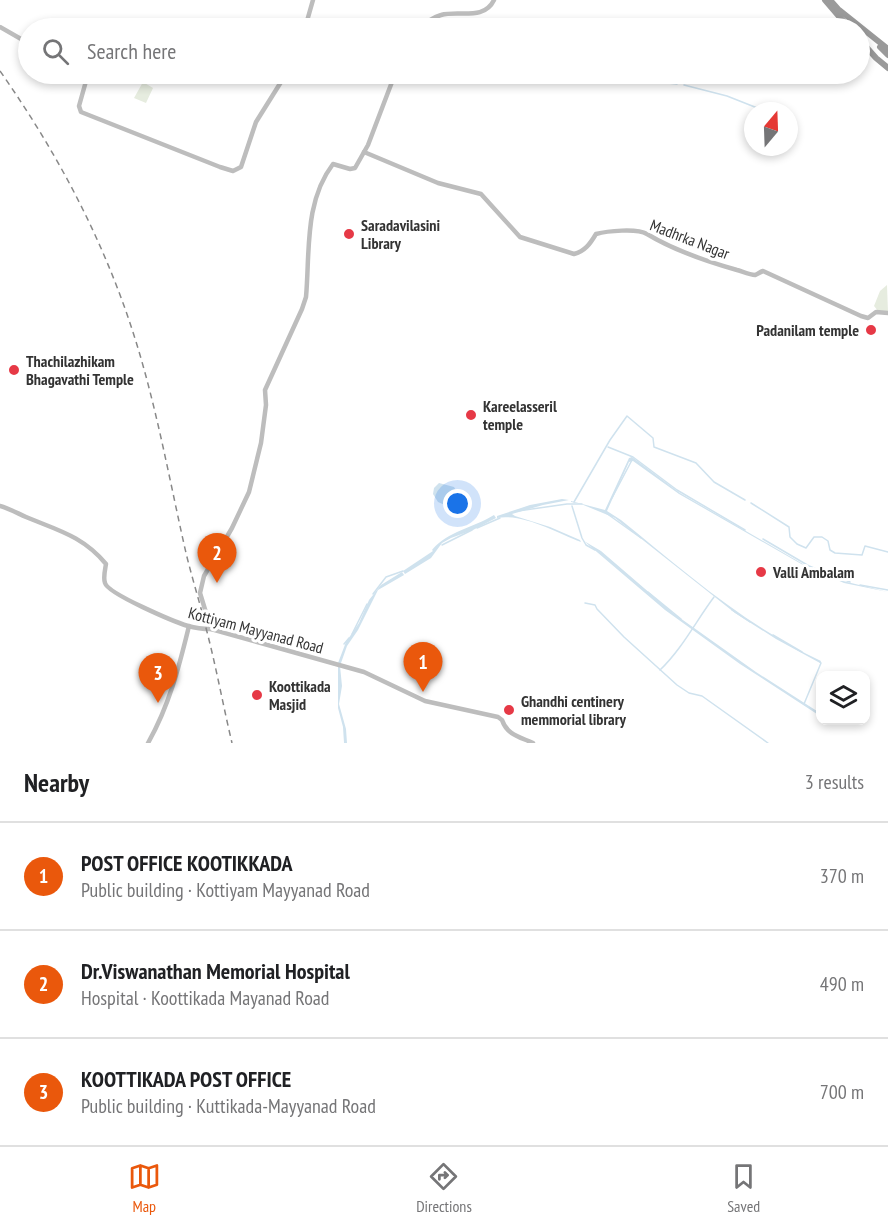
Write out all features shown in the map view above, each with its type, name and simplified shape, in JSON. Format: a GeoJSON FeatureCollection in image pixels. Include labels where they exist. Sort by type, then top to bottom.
{"type":"FeatureCollection","features":[{"type":"Feature","properties":{"kind":"highway"},"geometry":{"type":"LineString","coordinates":[[825,0],[840,18]]}},
{"type":"Feature","properties":{"kind":"highway"},"geometry":{"type":"LineString","coordinates":[[830,0],[849,18]]}},
{"type":"Feature","properties":{"kind":"highway"},"geometry":{"type":"LineString","coordinates":[[870,36],[888,49]]}},
{"type":"Feature","properties":{"kind":"highway"},"geometry":{"type":"LineString","coordinates":[[870,36],[888,55]]}},
{"type":"Feature","properties":{"kind":"highway"},"geometry":{"type":"LineString","coordinates":[[870,49],[888,63]]}},
{"type":"Feature","properties":{"kind":"highway"},"geometry":{"type":"LineString","coordinates":[[870,51],[888,68]]}},
{"type":"Feature","properties":{"kind":"street"},"geometry":{"type":"LineString","coordinates":[[307,18],[313,0]]}},
{"type":"Feature","properties":{"kind":"street"},"geometry":{"type":"LineString","coordinates":[[435,18],[442,15],[482,11],[489,8],[494,0]]}},
{"type":"Feature","properties":{"kind":"street"},"geometry":{"type":"LineString","coordinates":[[0,27],[18,37]]}},
{"type":"Feature","properties":{"kind":"street"},"geometry":{"type":"LineString","coordinates":[[85,84],[79,106],[81,112],[233,171],[242,167],[256,122],[280,84]]}},
{"type":"Feature","properties":{"kind":"street"},"geometry":{"type":"LineString","coordinates":[[211,629],[200,592],[204,576],[249,492],[261,443],[266,405],[265,390],[306,297],[311,212],[317,194],[333,164],[352,169],[364,152],[391,84]]}},
{"type":"Feature","properties":{"kind":"street","name":"Madhrka Nagar"},"geometry":{"type":"LineString","coordinates":[[364,152],[438,183],[481,194],[520,237],[574,254],[589,246],[596,234],[612,231],[637,232],[647,234],[670,248],[705,261],[755,275],[763,272],[867,318],[876,312],[888,312]]}},
{"type":"Feature","properties":{"kind":"street","name":"Kottiyam Mayyanad Road"},"geometry":{"type":"LineString","coordinates":[[0,506],[49,525],[79,540],[106,564],[104,582],[106,586],[121,596],[189,626],[211,629],[345,666],[364,672],[425,701],[498,717],[509,732],[533,743]]}},
{"type":"Feature","properties":{"kind":"street"},"geometry":{"type":"LineString","coordinates":[[148,743],[162,718],[173,687],[189,626]]}},
{"type":"Feature","properties":{"kind":"shaded area"},"geometry":{"type":"Polygon","coordinates":[[[142,84],[153,88],[146,103],[134,98],[142,84]]]}},
{"type":"Feature","properties":{"kind":"shaded area"},"geometry":{"type":"Polygon","coordinates":[[[887,285],[888,312],[878,311],[874,306],[880,291],[887,285]]]}},
{"type":"Feature","properties":{"kind":"water"},"geometry":{"type":"Polygon","coordinates":[[[632,457],[680,493],[803,564],[843,581],[888,592],[844,583],[803,565],[679,494],[633,461],[629,462],[607,511],[742,615],[767,632],[821,661],[820,663],[776,639],[735,613],[615,518],[571,502],[571,501],[605,510],[629,458],[632,457]]]}},
{"type":"Feature","properties":{"kind":"water"},"geometry":{"type":"Polygon","coordinates":[[[439,483],[454,487],[457,492],[455,500],[447,506],[438,502],[433,494],[434,488],[439,483]]]}},
{"type":"Feature","properties":{"kind":"water"},"geometry":{"type":"Polygon","coordinates":[[[562,499],[569,500],[512,514],[550,527],[581,542],[529,521],[518,518],[497,518],[497,516],[530,505],[562,499]]]}},
{"type":"Feature","properties":{"kind":"water"},"geometry":{"type":"Polygon","coordinates":[[[494,515],[496,518],[442,543],[431,558],[405,574],[403,571],[433,551],[445,538],[494,515]]]}},
{"type":"Feature","properties":{"kind":"water"},"geometry":{"type":"Polygon","coordinates":[[[584,541],[601,551],[673,613],[756,672],[816,710],[816,713],[740,664],[665,610],[584,541]]]}},
{"type":"Feature","properties":{"kind":"water"},"geometry":{"type":"Polygon","coordinates":[[[402,572],[404,575],[378,590],[358,630],[347,646],[341,663],[338,663],[346,642],[359,623],[369,600],[381,585],[402,572]]]}},
{"type":"Feature","properties":{"kind":"water"},"geometry":{"type":"Polygon","coordinates":[[[338,665],[342,686],[339,704],[346,729],[347,743],[344,743],[338,708],[338,665]]]}},
{"type":"Feature","properties":{"kind":"waterway"},"geometry":{"type":"LineString","coordinates":[[684,85],[744,103]]}},
{"type":"Feature","properties":{"kind":"waterway"},"geometry":{"type":"LineString","coordinates":[[574,502],[610,440],[627,416],[653,438],[654,447],[696,463],[714,482],[745,500]]}},
{"type":"Feature","properties":{"kind":"waterway"},"geometry":{"type":"LineString","coordinates":[[608,447],[633,457],[677,490],[745,530]]}},
{"type":"Feature","properties":{"kind":"waterway"},"geometry":{"type":"LineString","coordinates":[[612,498],[632,460]]}},
{"type":"Feature","properties":{"kind":"waterway"},"geometry":{"type":"LineString","coordinates":[[751,503],[789,527],[790,537],[797,544],[806,548],[814,537],[822,537],[828,541],[830,550],[835,553],[862,555],[865,546],[888,552]]}},
{"type":"Feature","properties":{"kind":"waterway"},"geometry":{"type":"LineString","coordinates":[[518,511],[582,504]]}},
{"type":"Feature","properties":{"kind":"waterway"},"geometry":{"type":"LineString","coordinates":[[572,506],[582,538],[586,545],[595,550]]}},
{"type":"Feature","properties":{"kind":"waterway"},"geometry":{"type":"LineString","coordinates":[[606,513],[641,538]]}},
{"type":"Feature","properties":{"kind":"waterway"},"geometry":{"type":"LineString","coordinates":[[477,528],[500,518]]}},
{"type":"Feature","properties":{"kind":"waterway"},"geometry":{"type":"LineString","coordinates":[[442,545],[472,530]]}},
{"type":"Feature","properties":{"kind":"waterway"},"geometry":{"type":"LineString","coordinates":[[763,539],[809,566],[850,582]]}},
{"type":"Feature","properties":{"kind":"waterway"},"geometry":{"type":"LineString","coordinates":[[373,594],[386,577],[403,571]]}},
{"type":"Feature","properties":{"kind":"waterway"},"geometry":{"type":"LineString","coordinates":[[860,585],[888,590]]}},
{"type":"Feature","properties":{"kind":"waterway"},"geometry":{"type":"LineString","coordinates":[[648,592],[681,619]]}},
{"type":"Feature","properties":{"kind":"waterway"},"geometry":{"type":"LineString","coordinates":[[660,670],[682,644],[714,597]]}},
{"type":"Feature","properties":{"kind":"waterway"},"geometry":{"type":"LineString","coordinates":[[585,603],[595,605],[624,637],[677,685],[689,693],[702,696],[768,743]]}},
{"type":"Feature","properties":{"kind":"waterway"},"geometry":{"type":"LineString","coordinates":[[352,634],[367,604]]}},
{"type":"Feature","properties":{"kind":"waterway"},"geometry":{"type":"LineString","coordinates":[[732,610],[750,622]]}},
{"type":"Feature","properties":{"kind":"waterway"},"geometry":{"type":"LineString","coordinates":[[773,635],[802,652]]}},
{"type":"Feature","properties":{"kind":"waterway"},"geometry":{"type":"LineString","coordinates":[[344,644],[349,638]]}},
{"type":"Feature","properties":{"kind":"waterway"},"geometry":{"type":"LineString","coordinates":[[804,704],[820,662]]}},
{"type":"Feature","properties":{"kind":"railway"},"geometry":{"type":"LineString","coordinates":[[0,71],[43,138],[82,207],[128,317],[153,404],[232,743]]}},
{"type":"Feature","properties":{"kind":"place","name":"Saradavilasini Library"},"geometry":{"type":"Point","coordinates":[349,234]}},
{"type":"Feature","properties":{"kind":"place","name":"Padanilam temple"},"geometry":{"type":"Point","coordinates":[871,330]}},
{"type":"Feature","properties":{"kind":"place","name":"Thachilazhikam Bhagavathi Temple"},"geometry":{"type":"Point","coordinates":[14,370]}},
{"type":"Feature","properties":{"kind":"place","name":"Kareelasseril temple"},"geometry":{"type":"Point","coordinates":[471,415]}},
{"type":"Feature","properties":{"kind":"place","name":"Valli Ambalam"},"geometry":{"type":"Point","coordinates":[761,572]}},
{"type":"Feature","properties":{"kind":"place","name":"Dr.Viswanathan Memorial Hospital"},"geometry":{"type":"Point","coordinates":[217,583]}},
{"type":"Feature","properties":{"kind":"place","name":"POST OFFICE KOOTIKKADA"},"geometry":{"type":"Point","coordinates":[423,692]}},
{"type":"Feature","properties":{"kind":"place","name":"Koottikada Masjid"},"geometry":{"type":"Point","coordinates":[257,695]}},
{"type":"Feature","properties":{"kind":"place","name":"KOOTTIKADA POST OFFICE"},"geometry":{"type":"Point","coordinates":[158,703]}},
{"type":"Feature","properties":{"kind":"place","name":"Ghandhi centinery memmorial library"},"geometry":{"type":"Point","coordinates":[509,710]}}]}
